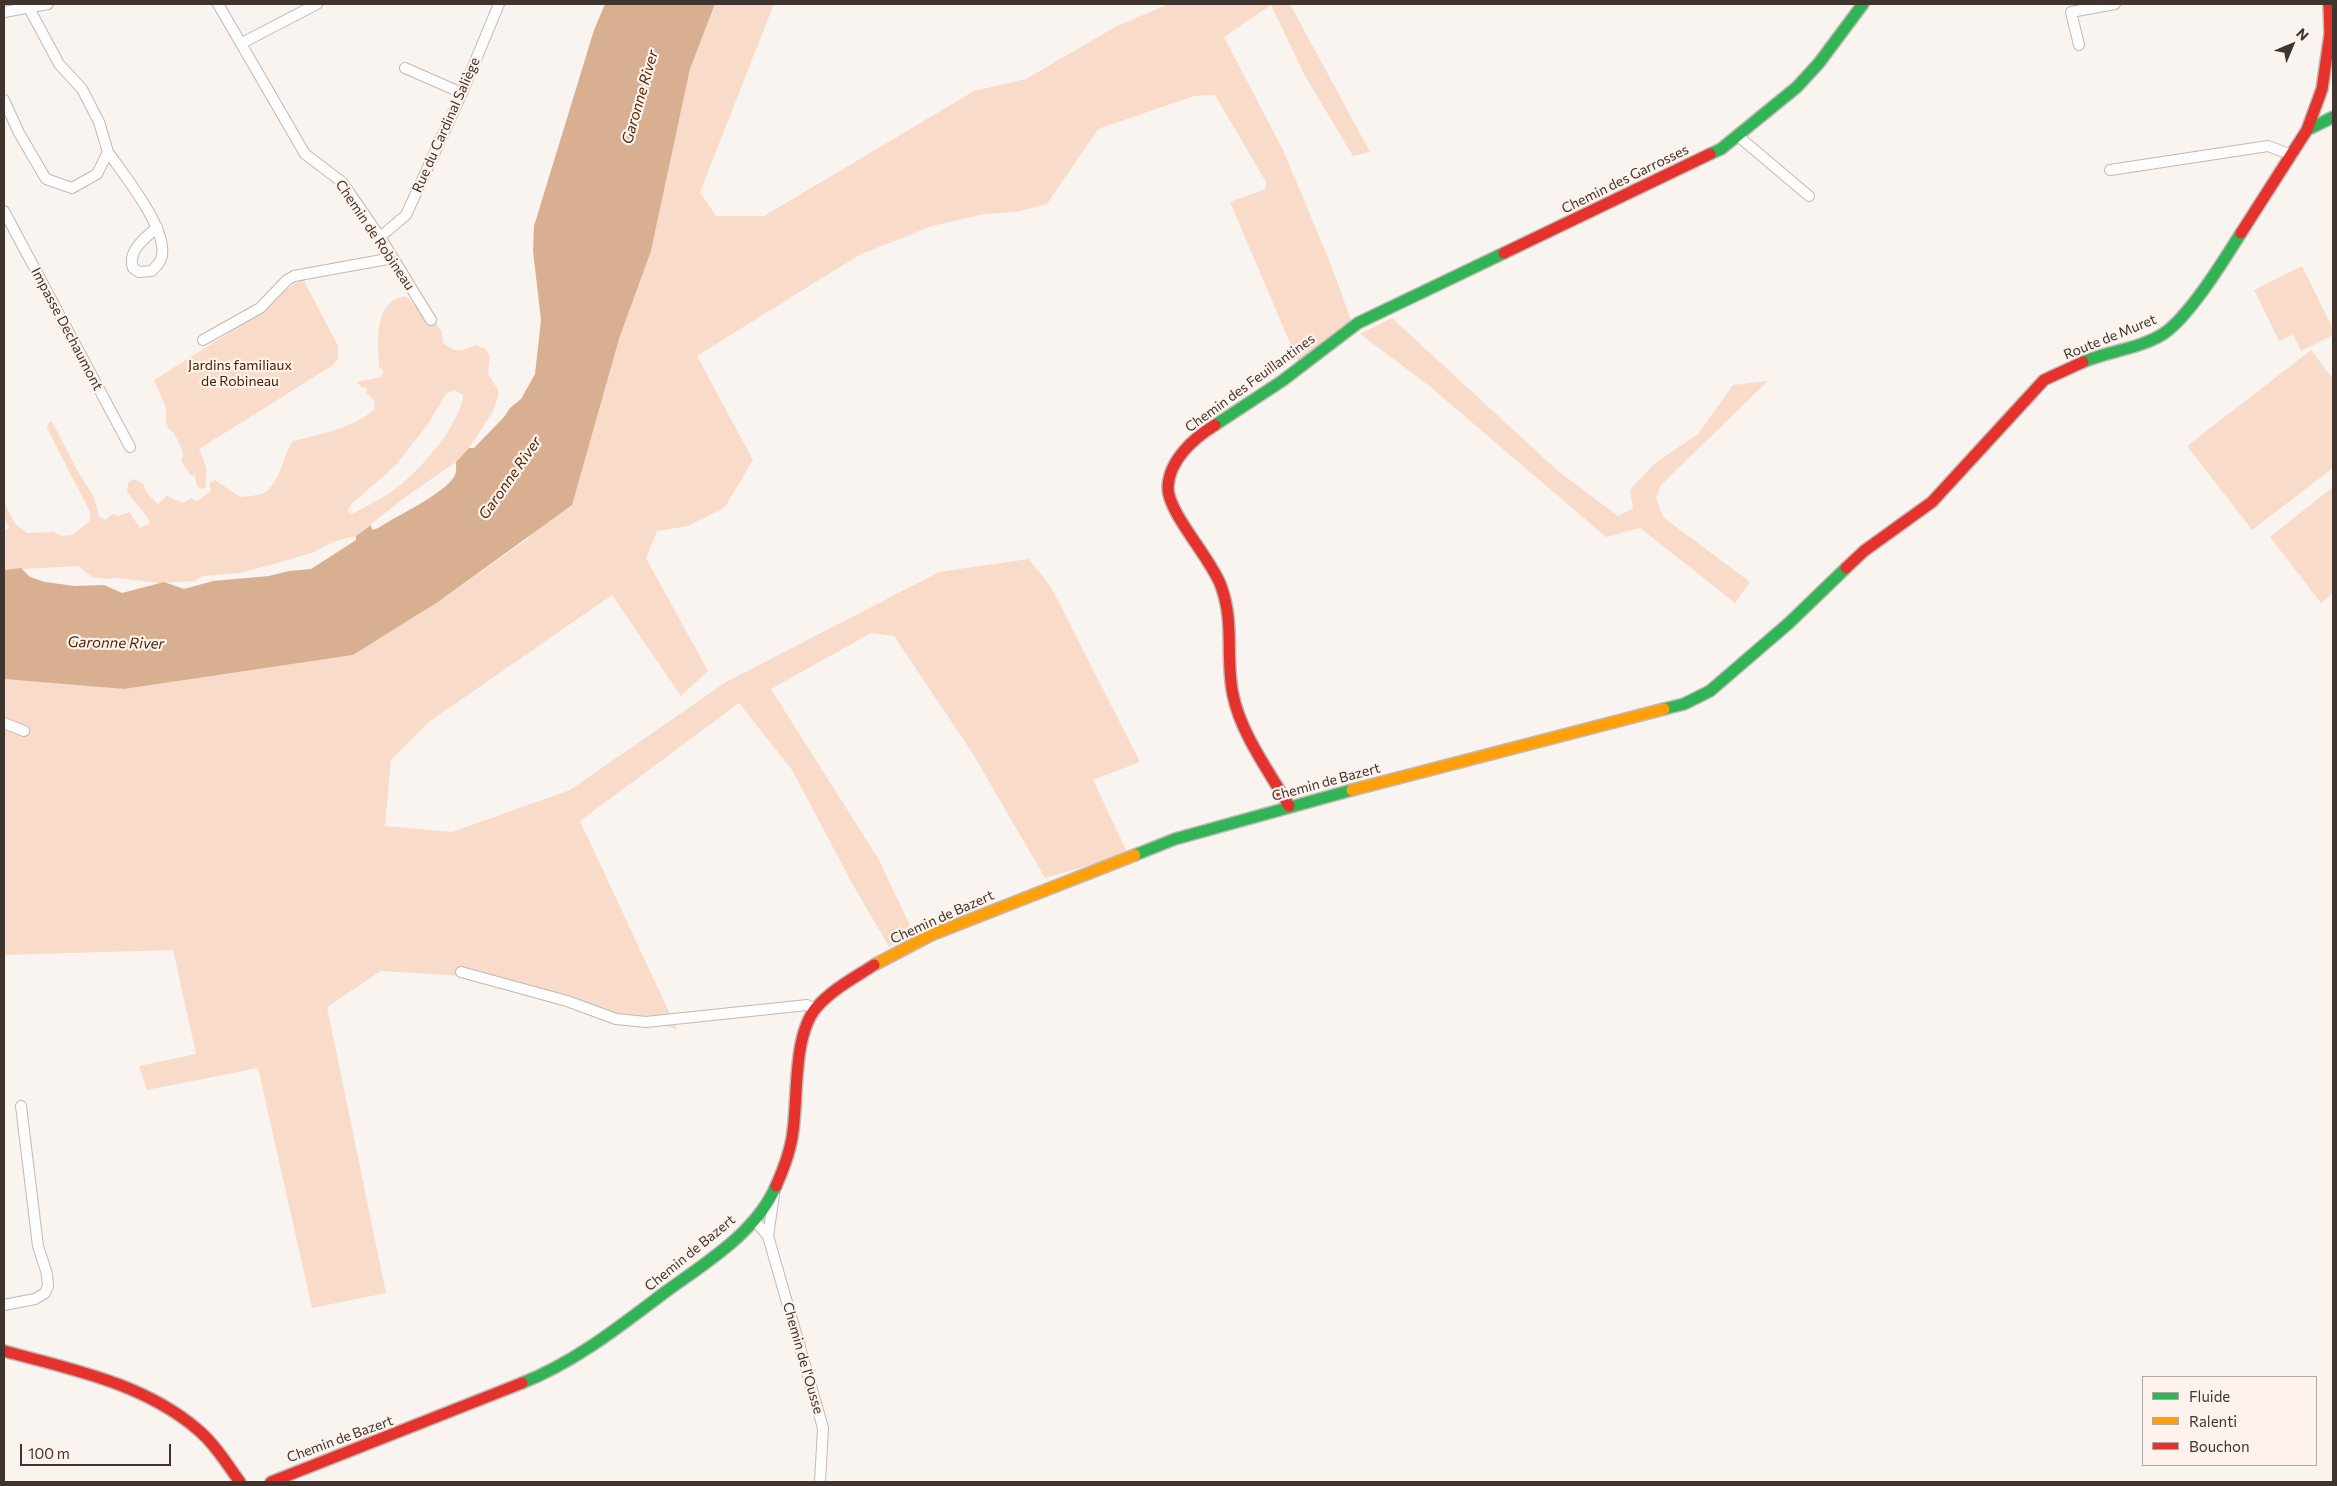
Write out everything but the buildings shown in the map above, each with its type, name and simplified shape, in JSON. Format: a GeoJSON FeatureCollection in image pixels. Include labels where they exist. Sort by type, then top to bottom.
{"type":"FeatureCollection","features":[{"type":"Feature","properties":{"kind":"street"},"geometry":{"type":"LineString","coordinates":[[4,12],[48,4]]}},
{"type":"Feature","properties":{"kind":"street","name":"Chemin de Robineau"},"geometry":{"type":"LineString","coordinates":[[218,4],[305,154],[342,182],[380,237],[431,320]]}},
{"type":"Feature","properties":{"kind":"street"},"geometry":{"type":"LineString","coordinates":[[242,43],[317,4]]}},
{"type":"Feature","properties":{"kind":"street","name":"Rue du Cardinal Saliège"},"geometry":{"type":"LineString","coordinates":[[380,237],[406,215],[462,93],[499,4]]}},
{"type":"Feature","properties":{"kind":"street","name":"Chemin des Garrosses"},"geometry":{"type":"LineString","coordinates":[[1358,323],[1721,149],[1797,87],[1819,63],[1863,4]]}},
{"type":"Feature","properties":{"kind":"street"},"geometry":{"type":"LineString","coordinates":[[2079,45],[2072,12],[2115,4]]}},
{"type":"Feature","properties":{"kind":"street"},"geometry":{"type":"LineString","coordinates":[[29,8],[59,64],[82,90],[99,122],[108,152],[147,208],[157,227]]}},
{"type":"Feature","properties":{"kind":"street","name":"Route de Muret"},"geometry":{"type":"LineString","coordinates":[[1789,623],[1864,551],[1932,502],[2044,380],[2090,359],[2134,346],[2163,334],[2177,322],[2216,272],[2307,130],[2322,89],[2332,25],[2330,8]]}},
{"type":"Feature","properties":{"kind":"street"},"geometry":{"type":"LineString","coordinates":[[405,68],[462,93]]}},
{"type":"Feature","properties":{"kind":"street"},"geometry":{"type":"LineString","coordinates":[[4,100],[19,134],[46,179],[72,188],[97,174],[108,152]]}},
{"type":"Feature","properties":{"kind":"street"},"geometry":{"type":"LineString","coordinates":[[2315,108],[2332,118]]}},
{"type":"Feature","properties":{"kind":"street"},"geometry":{"type":"LineString","coordinates":[[2307,130],[2332,118]]}},
{"type":"Feature","properties":{"kind":"street"},"geometry":{"type":"LineString","coordinates":[[1738,136],[1809,196]]}},
{"type":"Feature","properties":{"kind":"street"},"geometry":{"type":"LineString","coordinates":[[2110,170],[2268,146],[2292,155]]}},
{"type":"Feature","properties":{"kind":"street","name":"Impasse Dechaumont"},"geometry":{"type":"LineString","coordinates":[[4,211],[130,448]]}},
{"type":"Feature","properties":{"kind":"street"},"geometry":{"type":"LineString","coordinates":[[202,340],[256,311],[287,280],[299,274],[393,258]]}},
{"type":"Feature","properties":{"kind":"street","name":"Chemin des Feuillantines"},"geometry":{"type":"LineString","coordinates":[[1289,806],[1242,724],[1232,692],[1230,618],[1221,586],[1205,555],[1171,503],[1168,488],[1171,472],[1182,453],[1204,432],[1282,381],[1358,323]]}},
{"type":"Feature","properties":{"kind":"street","name":"Chemin de Bazert"},"geometry":{"type":"LineString","coordinates":[[271,1482],[551,1372],[600,1341],[687,1278],[754,1220],[774,1192],[784,1168],[793,1133],[801,1048],[805,1030],[815,1009],[834,991],[882,960],[931,935],[1175,839],[1289,806],[1684,704],[1710,691],[1789,623]]}},
{"type":"Feature","properties":{"kind":"street"},"geometry":{"type":"LineString","coordinates":[[4,723],[24,731]]}},
{"type":"Feature","properties":{"kind":"street"},"geometry":{"type":"LineString","coordinates":[[461,972],[566,1001],[616,1019],[646,1022],[807,1005],[815,1009]]}},
{"type":"Feature","properties":{"kind":"street"},"geometry":{"type":"LineString","coordinates":[[4,1305],[45,1294],[48,1286],[47,1274],[38,1246],[22,1106]]}},
{"type":"Feature","properties":{"kind":"street","name":"Chemin de l'Ousse"},"geometry":{"type":"LineString","coordinates":[[768,1236],[774,1192]]}},
{"type":"Feature","properties":{"kind":"street","name":"Chemin de l'Ousse"},"geometry":{"type":"LineString","coordinates":[[754,1220],[768,1236],[823,1428],[820,1482]]}},
{"type":"Feature","properties":{"kind":"street"},"geometry":{"type":"LineString","coordinates":[[4,1350],[103,1380],[164,1405],[197,1430],[240,1482]]}},
{"type":"Feature","properties":{"kind":"green space"},"geometry":{"type":"Polygon","coordinates":[[[715,4],[774,4],[700,192],[716,216],[764,216],[974,91],[1026,79],[1115,27],[1169,4],[1290,4],[1370,152],[1353,156],[1305,76],[1271,5],[1224,37],[1283,150],[1330,262],[1351,320],[1298,362],[1230,202],[1265,189],[1266,182],[1215,95],[1194,96],[1098,129],[1047,204],[1016,212],[984,214],[932,226],[859,255],[697,356],[753,460],[725,507],[688,526],[657,531],[646,558],[708,671],[681,696],[612,595],[429,722],[391,760],[385,826],[452,832],[570,790],[726,682],[939,572],[1029,559],[1051,587],[1140,762],[1093,780],[1128,854],[1045,878],[973,754],[894,636],[871,633],[771,689],[879,860],[914,934],[889,947],[853,885],[792,770],[739,703],[580,821],[677,1029],[464,976],[381,971],[327,1007],[386,1293],[312,1308],[258,1068],[147,1090],[139,1066],[196,1054],[173,950],[4,955],[4,679],[124,689],[353,655],[438,602],[529,538],[619,339],[651,251],[690,69],[715,4]]]}},
{"type":"Feature","properties":{"kind":"green space"},"geometry":{"type":"Polygon","coordinates":[[[2302,266],[2333,329],[2333,335],[2301,351],[2293,334],[2279,341],[2254,290],[2302,266]]]}},
{"type":"Feature","properties":{"kind":"green space","name":"Jardins familiaux de Robineau"},"geometry":{"type":"Polygon","coordinates":[[[303,279],[338,346],[338,359],[333,365],[199,449],[207,471],[205,488],[200,489],[196,484],[195,475],[191,476],[181,461],[182,449],[174,433],[168,428],[166,408],[154,380],[262,312],[281,292],[303,279]]]}},
{"type":"Feature","properties":{"kind":"green space"},"geometry":{"type":"Polygon","coordinates":[[[406,296],[437,325],[442,332],[443,343],[452,349],[459,351],[475,345],[486,349],[490,357],[488,374],[499,395],[492,413],[469,448],[456,462],[404,498],[356,536],[332,542],[314,552],[278,563],[239,573],[202,576],[195,581],[159,583],[119,578],[106,579],[92,577],[78,566],[4,570],[4,531],[9,528],[4,517],[4,502],[16,525],[27,533],[53,532],[62,536],[72,535],[90,521],[90,512],[47,428],[51,421],[94,497],[99,516],[105,520],[112,514],[118,516],[129,512],[140,528],[149,524],[150,521],[127,492],[128,483],[133,479],[143,483],[146,492],[158,504],[167,496],[183,503],[191,498],[197,501],[211,491],[209,483],[215,480],[240,497],[262,494],[270,488],[278,476],[293,441],[346,426],[375,409],[374,400],[366,393],[367,388],[361,387],[357,382],[380,377],[384,371],[379,367],[380,324],[387,306],[395,300],[406,296]],[[454,390],[446,394],[428,424],[396,465],[354,502],[349,507],[348,512],[352,514],[385,496],[415,472],[447,433],[455,420],[463,395],[454,390]]]}},
{"type":"Feature","properties":{"kind":"green space"},"geometry":{"type":"Polygon","coordinates":[[[1392,318],[1558,471],[1618,516],[1633,508],[1630,490],[1654,464],[1698,434],[1733,385],[1768,381],[1661,485],[1656,498],[1663,517],[1750,582],[1735,603],[1640,528],[1606,537],[1427,384],[1360,334],[1392,318]]]}},
{"type":"Feature","properties":{"kind":"green space"},"geometry":{"type":"Polygon","coordinates":[[[2311,350],[2333,379],[2333,468],[2252,530],[2187,446],[2311,350]]]}},
{"type":"Feature","properties":{"kind":"green space"},"geometry":{"type":"Polygon","coordinates":[[[2333,487],[2333,593],[2321,603],[2270,537],[2333,487]]]}},
{"type":"Feature","properties":{"kind":"water","name":"Garonne River"},"geometry":{"type":"Polygon","coordinates":[[[605,4],[715,4],[690,69],[651,251],[619,339],[572,505],[438,602],[353,655],[124,689],[4,679],[4,570],[21,568],[30,577],[45,582],[75,586],[104,585],[122,593],[164,582],[184,589],[213,581],[269,576],[289,571],[311,569],[356,540],[356,536],[371,525],[372,530],[378,528],[448,484],[455,475],[456,462],[469,448],[474,448],[504,417],[510,408],[521,399],[535,374],[541,320],[533,251],[534,226],[594,30],[605,4]]]}},
{"type":"Feature","properties":{"kind":"traffic: fast"},"geometry":{"type":"LineString","coordinates":[[1710,154],[1721,149],[1797,87],[1819,63],[1863,4]]}},
{"type":"Feature","properties":{"kind":"traffic: fast"},"geometry":{"type":"LineString","coordinates":[[2307,130],[2333,117]]}},
{"type":"Feature","properties":{"kind":"traffic: fast"},"geometry":{"type":"LineString","coordinates":[[2083,362],[2134,347],[2154,339],[2173,326],[2195,302],[2241,233]]}},
{"type":"Feature","properties":{"kind":"traffic: fast"},"geometry":{"type":"LineString","coordinates":[[1215,425],[1282,381],[1358,323],[1504,253]]}},
{"type":"Feature","properties":{"kind":"traffic: fast"},"geometry":{"type":"LineString","coordinates":[[1664,709],[1684,704],[1710,691],[1789,623],[1846,568]]}},
{"type":"Feature","properties":{"kind":"traffic: fast"},"geometry":{"type":"LineString","coordinates":[[1135,855],[1175,839],[1352,790]]}},
{"type":"Feature","properties":{"kind":"traffic: fast"},"geometry":{"type":"LineString","coordinates":[[522,1383],[560,1365],[596,1343],[728,1246],[756,1218],[776,1186]]}},
{"type":"Feature","properties":{"kind":"traffic: slow"},"geometry":{"type":"LineString","coordinates":[[1352,790],[1664,709]]}},
{"type":"Feature","properties":{"kind":"traffic: slow"},"geometry":{"type":"LineString","coordinates":[[874,965],[931,935],[1135,855]]}},
{"type":"Feature","properties":{"kind":"traffic: jam"},"geometry":{"type":"LineString","coordinates":[[2241,233],[2307,130],[2322,89],[2330,34],[2329,4]]}},
{"type":"Feature","properties":{"kind":"traffic: jam"},"geometry":{"type":"LineString","coordinates":[[1504,253],[1710,154]]}},
{"type":"Feature","properties":{"kind":"traffic: jam"},"geometry":{"type":"LineString","coordinates":[[1846,568],[1864,551],[1932,502],[2044,380],[2083,362]]}},
{"type":"Feature","properties":{"kind":"traffic: jam"},"geometry":{"type":"LineString","coordinates":[[1215,425],[1199,436],[1184,451],[1173,468],[1169,477],[1168,487],[1174,509],[1221,586],[1228,614],[1233,695],[1242,724],[1256,752],[1289,806]]}},
{"type":"Feature","properties":{"kind":"traffic: jam"},"geometry":{"type":"LineString","coordinates":[[776,1186],[787,1159],[792,1138],[800,1050],[803,1034],[809,1020],[816,1008],[829,996],[874,965]]}},
{"type":"Feature","properties":{"kind":"traffic: jam"},"geometry":{"type":"LineString","coordinates":[[4,1351],[80,1371],[130,1389],[153,1400],[176,1413],[197,1429],[220,1454],[240,1482]]}},
{"type":"Feature","properties":{"kind":"traffic: jam"},"geometry":{"type":"LineString","coordinates":[[271,1482],[522,1383]]}}]}
